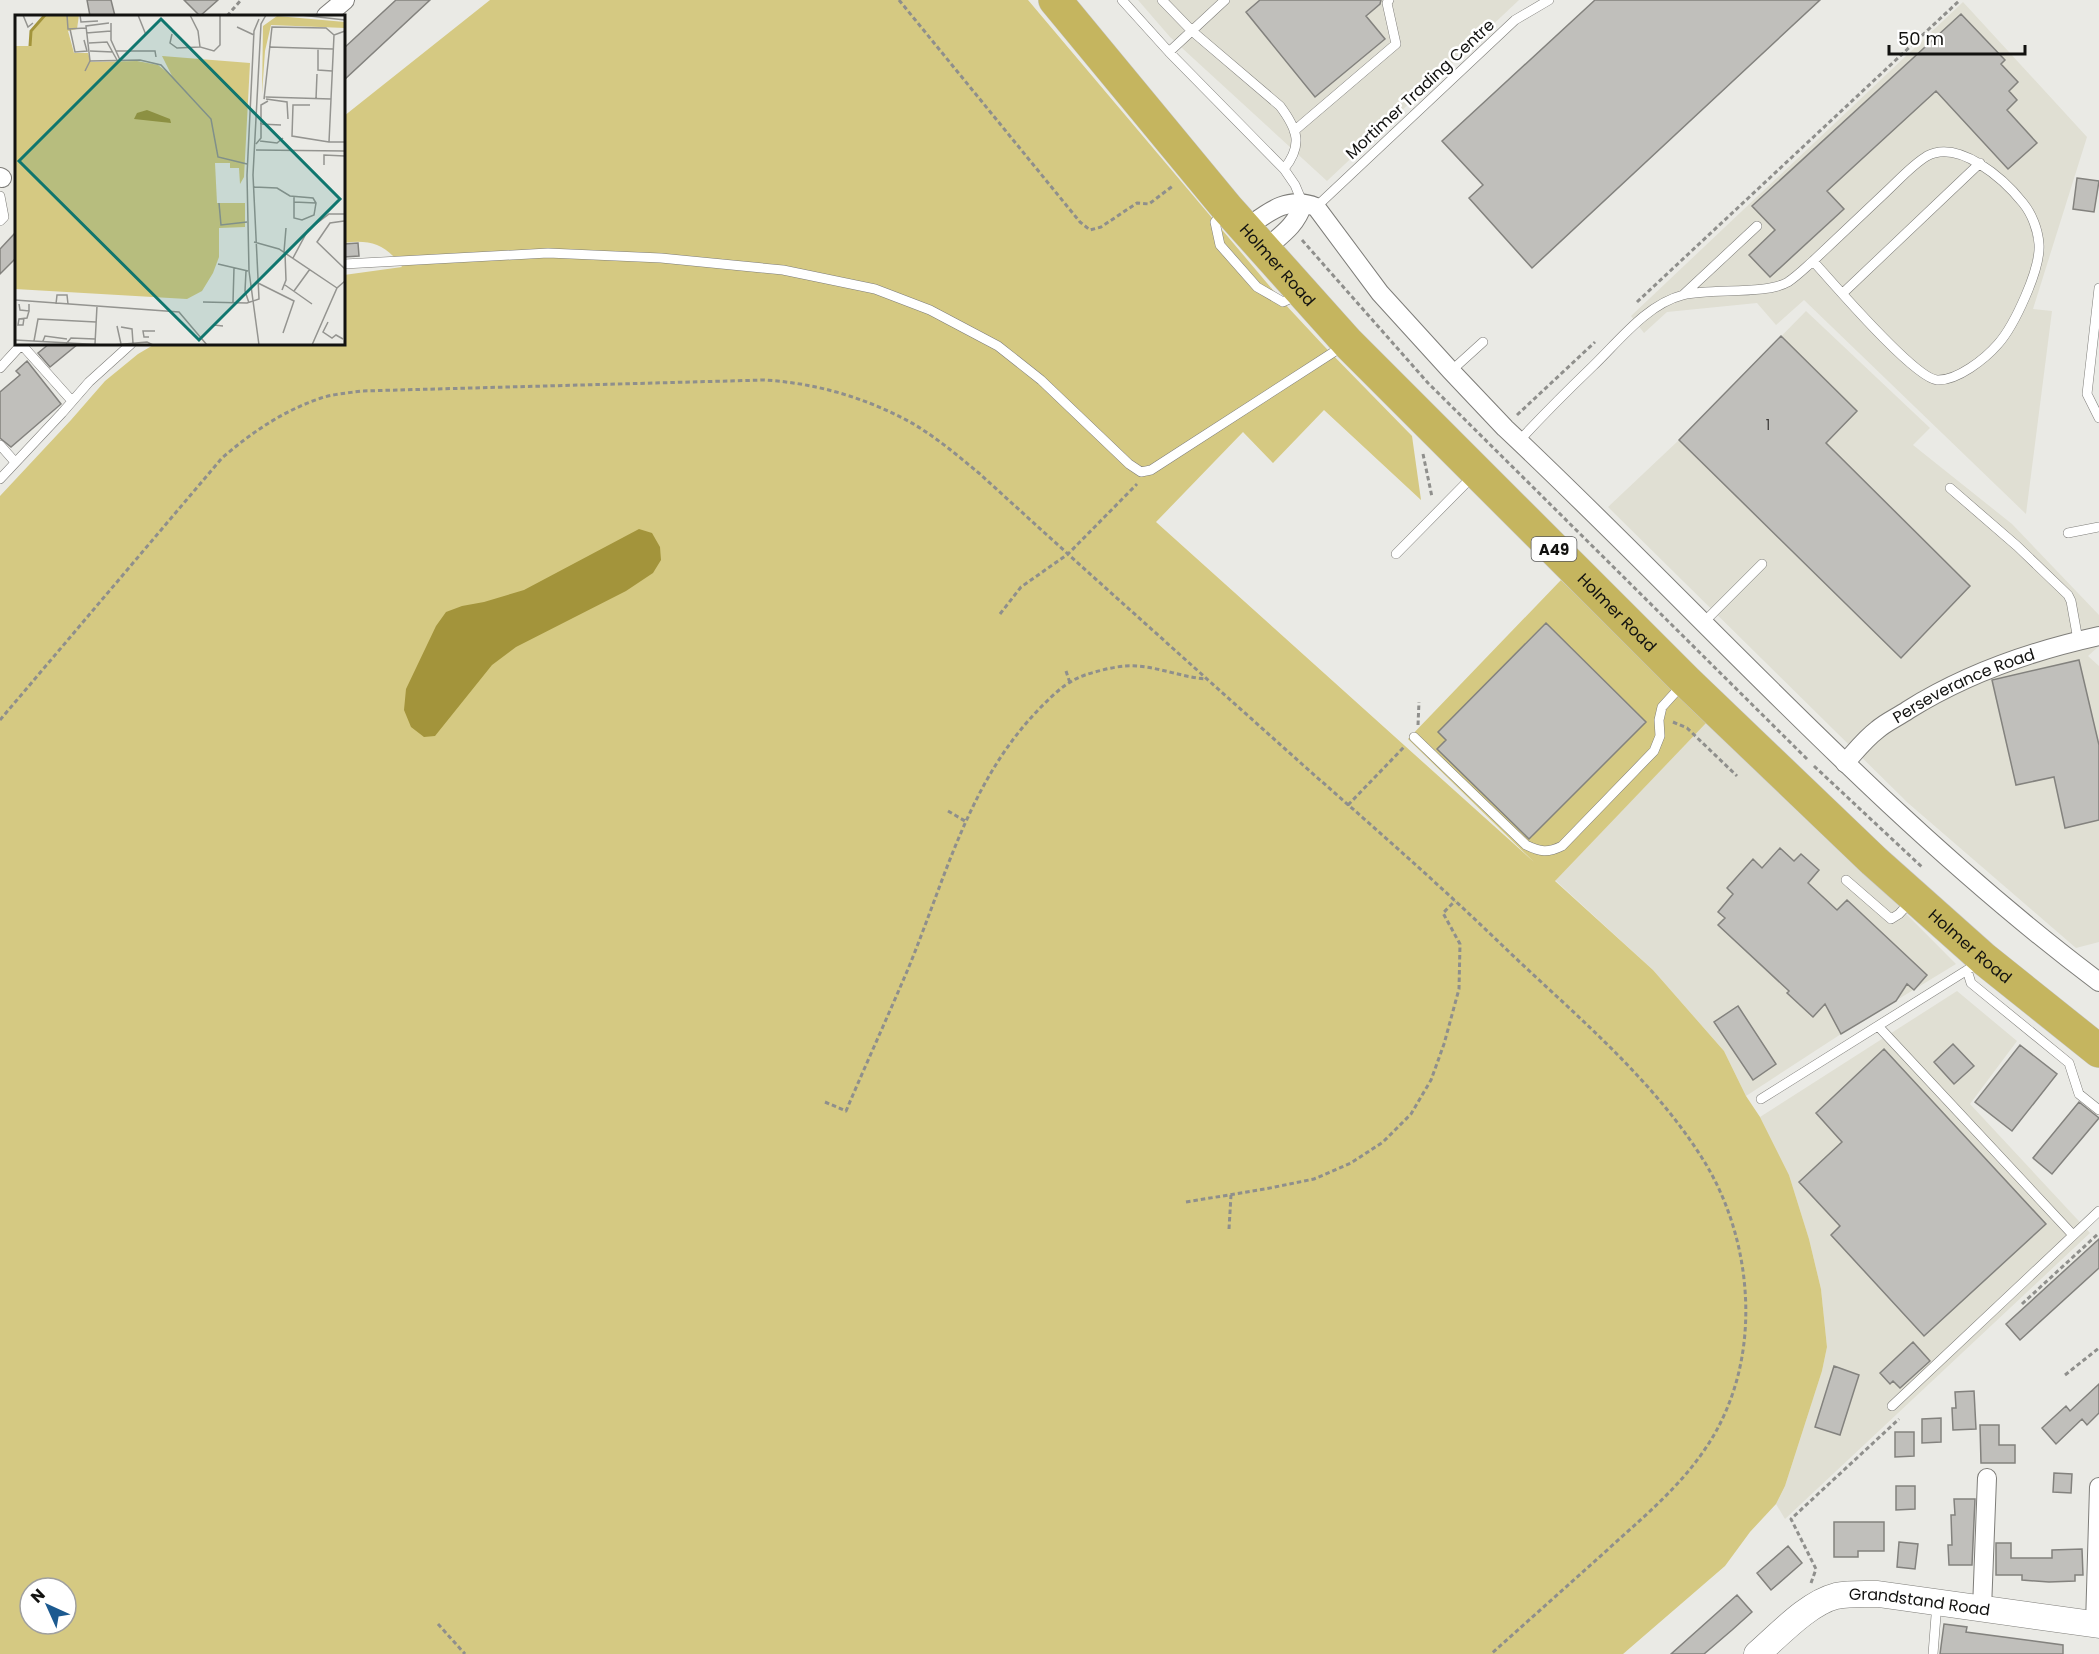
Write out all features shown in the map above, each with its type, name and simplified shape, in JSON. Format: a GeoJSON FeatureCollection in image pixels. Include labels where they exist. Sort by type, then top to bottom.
{"type":"FeatureCollection","features":[{"type":"Feature","properties":{"kind":"highway","name":"Holmer Road"},"geometry":{"type":"LineString","coordinates":[[1055,0],[1245,229],[1348,343],[1413,409],[1686,681],[1874,861],[1921,885],[1976,964],[2099,1051]]}},
{"type":"Feature","properties":{"kind":"street"},"geometry":{"type":"LineString","coordinates":[[327,15],[345,0]]}},
{"type":"Feature","properties":{"kind":"street"},"geometry":{"type":"LineString","coordinates":[[1245,229],[1279,206],[1288,203],[1309,205],[1380,293],[1505,428],[1845,763],[1977,883],[2096,974]]}},
{"type":"Feature","properties":{"kind":"street"},"geometry":{"type":"LineString","coordinates":[[1245,229],[1291,227],[1309,205]]}},
{"type":"Feature","properties":{"kind":"street","name":"Perseverance Road"},"geometry":{"type":"LineString","coordinates":[[1845,763],[1877,730],[1927,698],[2000,663],[2092,640]]}},
{"type":"Feature","properties":{"kind":"street"},"geometry":{"type":"LineString","coordinates":[[1982,1609],[1987,1478]]}},
{"type":"Feature","properties":{"kind":"street"},"geometry":{"type":"LineString","coordinates":[[2097,1625],[2099,1487]]}},
{"type":"Feature","properties":{"kind":"street","name":"Grandstand Road"},"geometry":{"type":"LineString","coordinates":[[1757,1654],[1803,1614],[1833,1597],[1853,1593],[1878,1594],[2097,1625]]}},
{"type":"Feature","properties":{"kind":"lane"},"geometry":{"type":"LineString","coordinates":[[1122,0],[1168,52],[1284,169],[1309,205]]}},
{"type":"Feature","properties":{"kind":"lane"},"geometry":{"type":"LineString","coordinates":[[1168,52],[1225,0]]}},
{"type":"Feature","properties":{"kind":"lane"},"geometry":{"type":"LineString","coordinates":[[1294,131],[1396,44],[1387,3],[1389,0]]}},
{"type":"Feature","properties":{"kind":"lane","name":"Mortimer Trading Centre"},"geometry":{"type":"LineString","coordinates":[[1309,205],[1515,20],[1550,0]]}},
{"type":"Feature","properties":{"kind":"lane"},"geometry":{"type":"LineString","coordinates":[[1164,1],[1192,31],[1280,106],[1289,118],[1297,145],[1295,156],[1284,169]]}},
{"type":"Feature","properties":{"kind":"lane"},"geometry":{"type":"LineString","coordinates":[[1683,295],[1768,287],[1786,283],[1928,155],[1948,152],[1980,163],[2024,203],[2035,223],[2039,245],[2037,264],[2022,304],[1999,344],[1963,374],[1937,380],[1925,375],[1905,358],[1813,261]]}},
{"type":"Feature","properties":{"kind":"lane"},"geometry":{"type":"LineString","coordinates":[[1843,293],[1980,163]]}},
{"type":"Feature","properties":{"kind":"lane"},"geometry":{"type":"LineString","coordinates":[[0,196],[3,217],[0,220]]}},
{"type":"Feature","properties":{"kind":"lane"},"geometry":{"type":"LineString","coordinates":[[1245,229],[1215,222],[1220,245],[1257,287],[1283,302],[1302,293]]}},
{"type":"Feature","properties":{"kind":"lane"},"geometry":{"type":"LineString","coordinates":[[1519,441],[1637,323],[1658,307],[1683,295],[1757,226]]}},
{"type":"Feature","properties":{"kind":"lane"},"geometry":{"type":"LineString","coordinates":[[345,264],[548,254],[661,258],[783,270],[874,289],[930,310],[998,346],[1041,380],[1129,464],[1141,472],[1151,470],[1348,343]]}},
{"type":"Feature","properties":{"kind":"lane"},"geometry":{"type":"LineString","coordinates":[[2099,288],[2087,394],[2099,418]]}},
{"type":"Feature","properties":{"kind":"lane"},"geometry":{"type":"LineString","coordinates":[[1451,371],[1483,342]]}},
{"type":"Feature","properties":{"kind":"lane"},"geometry":{"type":"LineString","coordinates":[[0,368],[20,345]]}},
{"type":"Feature","properties":{"kind":"lane"},"geometry":{"type":"LineString","coordinates":[[22,345],[72,401]]}},
{"type":"Feature","properties":{"kind":"lane"},"geometry":{"type":"LineString","coordinates":[[1,477],[89,381],[130,345]]}},
{"type":"Feature","properties":{"kind":"lane"},"geometry":{"type":"LineString","coordinates":[[0,445],[15,462]]}},
{"type":"Feature","properties":{"kind":"lane"},"geometry":{"type":"LineString","coordinates":[[1396,554],[1477,472]]}},
{"type":"Feature","properties":{"kind":"lane"},"geometry":{"type":"LineString","coordinates":[[1950,488],[2017,546],[2068,595],[2092,640]]}},
{"type":"Feature","properties":{"kind":"lane"},"geometry":{"type":"LineString","coordinates":[[2068,533],[2099,528]]}},
{"type":"Feature","properties":{"kind":"lane"},"geometry":{"type":"LineString","coordinates":[[1703,623],[1761,564]]}},
{"type":"Feature","properties":{"kind":"lane"},"geometry":{"type":"LineString","coordinates":[[1414,737],[1526,845],[1539,851],[1552,852],[1562,846],[1654,751],[1660,736],[1659,720],[1662,707],[1686,681]]}},
{"type":"Feature","properties":{"kind":"lane"},"geometry":{"type":"LineString","coordinates":[[1846,880],[1891,919],[1899,914],[1921,885]]}},
{"type":"Feature","properties":{"kind":"lane"},"geometry":{"type":"LineString","coordinates":[[1761,1099],[1976,964]]}},
{"type":"Feature","properties":{"kind":"lane"},"geometry":{"type":"LineString","coordinates":[[1976,964],[1971,983],[2069,1063],[2079,1094],[2099,1110]]}},
{"type":"Feature","properties":{"kind":"lane"},"geometry":{"type":"LineString","coordinates":[[1878,1026],[2073,1235]]}},
{"type":"Feature","properties":{"kind":"lane"},"geometry":{"type":"LineString","coordinates":[[1892,1406],[2099,1211]]}},
{"type":"Feature","properties":{"kind":"lane"},"geometry":{"type":"LineString","coordinates":[[1934,1654],[1937,1602]]}},
{"type":"Feature","properties":{"kind":"path"},"geometry":{"type":"LineString","coordinates":[[228,15],[242,0]]}},
{"type":"Feature","properties":{"kind":"path"},"geometry":{"type":"LineString","coordinates":[[899,0],[1080,222],[1090,230],[1101,227],[1137,203],[1149,204],[1195,169]]}},
{"type":"Feature","properties":{"kind":"path"},"geometry":{"type":"LineString","coordinates":[[1633,306],[1960,0]]}},
{"type":"Feature","properties":{"kind":"path"},"geometry":{"type":"LineString","coordinates":[[1291,227],[1428,383],[1809,761],[1921,885]]}},
{"type":"Feature","properties":{"kind":"path"},"geometry":{"type":"LineString","coordinates":[[1505,428],[1599,338]]}},
{"type":"Feature","properties":{"kind":"path"},"geometry":{"type":"LineString","coordinates":[[0,720],[222,458],[247,436],[280,415],[321,398],[362,391],[753,380],[796,382],[834,390],[909,422],[944,444],[980,474],[1455,901],[1643,1081],[1707,1167],[1729,1215],[1742,1261],[1747,1310],[1742,1357],[1729,1405],[1710,1444],[1689,1473],[1491,1654]]}},
{"type":"Feature","properties":{"kind":"path"},"geometry":{"type":"LineString","coordinates":[[1413,409],[1436,513]]}},
{"type":"Feature","properties":{"kind":"path"},"geometry":{"type":"LineString","coordinates":[[1000,614],[1028,581],[1068,554],[1151,470]]}},
{"type":"Feature","properties":{"kind":"path"},"geometry":{"type":"LineString","coordinates":[[825,1102],[846,1111],[908,967],[950,854],[1002,754],[1029,719],[1057,690],[1084,675],[1125,666],[1208,679]]}},
{"type":"Feature","properties":{"kind":"path"},"geometry":{"type":"LineString","coordinates":[[1066,671],[1070,683]]}},
{"type":"Feature","properties":{"kind":"path"},"geometry":{"type":"LineString","coordinates":[[1348,805],[1414,737],[1420,722],[1419,702]]}},
{"type":"Feature","properties":{"kind":"path"},"geometry":{"type":"LineString","coordinates":[[1659,720],[1687,728],[1737,776]]}},
{"type":"Feature","properties":{"kind":"path"},"geometry":{"type":"LineString","coordinates":[[948,811],[966,821]]}},
{"type":"Feature","properties":{"kind":"path"},"geometry":{"type":"LineString","coordinates":[[1186,1202],[1314,1179],[1351,1163],[1383,1142],[1411,1114],[1431,1080],[1444,1044],[1459,989],[1460,944],[1443,913],[1455,901]]}},
{"type":"Feature","properties":{"kind":"path"},"geometry":{"type":"LineString","coordinates":[[1229,1230],[1231,1195]]}},
{"type":"Feature","properties":{"kind":"path"},"geometry":{"type":"LineString","coordinates":[[2022,1305],[2099,1233]]}},
{"type":"Feature","properties":{"kind":"path"},"geometry":{"type":"LineString","coordinates":[[2065,1375],[2099,1348]]}},
{"type":"Feature","properties":{"kind":"path"},"geometry":{"type":"LineString","coordinates":[[1803,1614],[1816,1569],[1791,1519],[1902,1416]]}},
{"type":"Feature","properties":{"kind":"path"},"geometry":{"type":"LineString","coordinates":[[438,1624],[465,1654]]}},
{"type":"Feature","properties":{"kind":"shaded area"},"geometry":{"type":"Polygon","coordinates":[[[490,0],[1028,0],[1283,302],[1412,436],[1421,500],[1324,410],[1273,463],[1243,432],[1156,522],[1534,862],[1408,739],[1561,580],[1708,721],[1555,881],[1653,970],[1724,1051],[1789,1175],[1809,1239],[1821,1289],[1827,1347],[1822,1371],[1785,1486],[1776,1504],[1750,1532],[1725,1566],[1623,1654],[0,1654],[0,496],[105,381],[138,354],[153,345],[345,345],[345,275],[402,267],[384,249],[362,242],[345,243],[345,115],[490,0]]]}},
{"type":"Feature","properties":{"kind":"shaded area"},"geometry":{"type":"Polygon","coordinates":[[[1138,0],[1519,0],[1327,181],[1170,37],[1138,0]]]}},
{"type":"Feature","properties":{"kind":"shaded area"},"geometry":{"type":"Polygon","coordinates":[[[1963,2],[2087,137],[2033,309],[2052,311],[2026,514],[1804,300],[1776,325],[1757,303],[1667,312],[1644,333],[1631,316],[1963,2]]]}},
{"type":"Feature","properties":{"kind":"shaded area"},"geometry":{"type":"Polygon","coordinates":[[[1806,311],[1930,428],[1913,445],[2012,524],[2099,615],[2099,646],[2088,656],[2099,666],[2099,942],[2076,948],[1908,803],[1608,507],[1679,440],[1806,311]]]}},
{"type":"Feature","properties":{"kind":"shaded area"},"geometry":{"type":"Polygon","coordinates":[[[639,529],[652,533],[660,547],[661,560],[653,573],[626,591],[516,647],[492,665],[435,736],[424,737],[411,727],[404,710],[406,689],[436,626],[446,612],[524,590],[639,529]]]}},
{"type":"Feature","properties":{"kind":"shaded area"},"geometry":{"type":"Polygon","coordinates":[[[1708,721],[1786,793],[1956,964],[1841,1034],[1746,1096],[1724,1051],[1653,970],[1555,880],[1708,721]]]}},
{"type":"Feature","properties":{"kind":"shaded area"},"geometry":{"type":"Polygon","coordinates":[[[1957,991],[2017,1041],[1970,1104],[2090,1233],[1785,1519],[1776,1504],[1785,1486],[1822,1371],[1827,1347],[1821,1289],[1809,1239],[1789,1175],[1760,1117],[1957,991]]]}},
{"type":"Feature","properties":{"kind":"building"},"geometry":{"type":"Polygon","coordinates":[[[87,0],[111,0],[115,15],[90,15],[87,0]]]}},
{"type":"Feature","properties":{"kind":"building"},"geometry":{"type":"Polygon","coordinates":[[[184,0],[218,0],[201,15],[184,0]]]}},
{"type":"Feature","properties":{"kind":"building"},"geometry":{"type":"Polygon","coordinates":[[[396,0],[430,0],[345,79],[345,47],[396,0]]]}},
{"type":"Feature","properties":{"kind":"building"},"geometry":{"type":"Polygon","coordinates":[[[1260,0],[1381,0],[1380,4],[1366,16],[1385,39],[1315,97],[1246,12],[1260,0]]]}},
{"type":"Feature","properties":{"kind":"building"},"geometry":{"type":"Polygon","coordinates":[[[1595,0],[1820,0],[1532,268],[1469,198],[1483,185],[1442,141],[1595,0]]]}},
{"type":"Feature","properties":{"kind":"building"},"geometry":{"type":"Polygon","coordinates":[[[1961,14],[2005,60],[2001,64],[2018,82],[2009,91],[2017,100],[2007,110],[2037,143],[2008,169],[1936,91],[1827,191],[1844,209],[1770,277],[1749,255],[1775,230],[1752,206],[1961,14]]]}},
{"type":"Feature","properties":{"kind":"building"},"geometry":{"type":"Polygon","coordinates":[[[2077,178],[2099,181],[2094,212],[2073,209],[2077,178]]]}},
{"type":"Feature","properties":{"kind":"building"},"geometry":{"type":"Polygon","coordinates":[[[15,233],[15,259],[0,274],[0,249],[15,233]]]}},
{"type":"Feature","properties":{"kind":"building"},"geometry":{"type":"Polygon","coordinates":[[[358,243],[359,256],[345,257],[345,244],[358,243]]]}},
{"type":"Feature","properties":{"kind":"building"},"geometry":{"type":"Polygon","coordinates":[[[1781,336],[1857,411],[1826,443],[1970,586],[1901,658],[1679,440],[1781,336]]]}},
{"type":"Feature","properties":{"kind":"building"},"geometry":{"type":"Polygon","coordinates":[[[48,345],[77,345],[50,367],[38,353],[48,345]]]}},
{"type":"Feature","properties":{"kind":"building"},"geometry":{"type":"Polygon","coordinates":[[[27,361],[61,404],[11,447],[0,438],[0,392],[20,375],[16,371],[27,361]]]}},
{"type":"Feature","properties":{"kind":"building"},"geometry":{"type":"Polygon","coordinates":[[[1546,623],[1646,722],[1529,839],[1437,749],[1446,740],[1438,732],[1546,623]]]}},
{"type":"Feature","properties":{"kind":"building"},"geometry":{"type":"Polygon","coordinates":[[[2079,660],[2099,745],[2099,820],[2065,828],[2054,777],[2016,785],[1992,680],[2079,660]]]}},
{"type":"Feature","properties":{"kind":"building"},"geometry":{"type":"Polygon","coordinates":[[[1780,848],[1794,861],[1801,854],[1819,870],[1808,883],[1837,910],[1847,900],[1927,975],[1914,990],[1907,984],[1896,1001],[1841,1034],[1825,1004],[1813,1017],[1787,993],[1789,991],[1718,925],[1725,918],[1718,912],[1733,894],[1727,888],[1753,859],[1762,868],[1780,848]]]}},
{"type":"Feature","properties":{"kind":"building"},"geometry":{"type":"Polygon","coordinates":[[[1738,1006],[1776,1064],[1753,1080],[1714,1022],[1738,1006]]]}},
{"type":"Feature","properties":{"kind":"building"},"geometry":{"type":"Polygon","coordinates":[[[1953,1044],[1974,1066],[1954,1084],[1934,1062],[1953,1044]]]}},
{"type":"Feature","properties":{"kind":"building"},"geometry":{"type":"Polygon","coordinates":[[[2020,1045],[2057,1074],[2012,1131],[1975,1102],[2020,1045]]]}},
{"type":"Feature","properties":{"kind":"building"},"geometry":{"type":"Polygon","coordinates":[[[1884,1049],[2046,1224],[1924,1336],[1831,1235],[1840,1226],[1799,1182],[1842,1142],[1816,1113],[1884,1049]]]}},
{"type":"Feature","properties":{"kind":"building"},"geometry":{"type":"Polygon","coordinates":[[[2079,1102],[2099,1118],[2052,1174],[2033,1158],[2079,1102]]]}},
{"type":"Feature","properties":{"kind":"building"},"geometry":{"type":"Polygon","coordinates":[[[2099,1239],[2099,1268],[2020,1340],[2006,1324],[2099,1239]]]}},
{"type":"Feature","properties":{"kind":"building"},"geometry":{"type":"Polygon","coordinates":[[[1913,1342],[1930,1361],[1900,1388],[1893,1381],[1890,1384],[1880,1373],[1913,1342]]]}},
{"type":"Feature","properties":{"kind":"building"},"geometry":{"type":"Polygon","coordinates":[[[1834,1366],[1859,1375],[1840,1435],[1815,1427],[1834,1366]]]}},
{"type":"Feature","properties":{"kind":"building"},"geometry":{"type":"Polygon","coordinates":[[[2099,1384],[2099,1413],[2087,1425],[2082,1419],[2056,1444],[2042,1428],[2066,1406],[2070,1411],[2099,1384]]]}},
{"type":"Feature","properties":{"kind":"building"},"geometry":{"type":"Polygon","coordinates":[[[1974,1391],[1976,1429],[1953,1430],[1952,1408],[1956,1408],[1955,1392],[1974,1391]]]}},
{"type":"Feature","properties":{"kind":"building"},"geometry":{"type":"Polygon","coordinates":[[[1941,1418],[1941,1442],[1922,1443],[1922,1419],[1941,1418]]]}},
{"type":"Feature","properties":{"kind":"building"},"geometry":{"type":"Polygon","coordinates":[[[1980,1425],[1999,1425],[1999,1445],[2015,1445],[2015,1463],[1981,1463],[1980,1425]]]}},
{"type":"Feature","properties":{"kind":"building"},"geometry":{"type":"Polygon","coordinates":[[[1895,1432],[1914,1432],[1914,1456],[1895,1457],[1895,1432]]]}},
{"type":"Feature","properties":{"kind":"building"},"geometry":{"type":"Polygon","coordinates":[[[2054,1473],[2072,1474],[2071,1493],[2053,1492],[2054,1473]]]}},
{"type":"Feature","properties":{"kind":"building"},"geometry":{"type":"Polygon","coordinates":[[[1896,1486],[1915,1486],[1915,1509],[1896,1510],[1896,1486]]]}},
{"type":"Feature","properties":{"kind":"building"},"geometry":{"type":"Polygon","coordinates":[[[1954,1499],[1975,1499],[1972,1565],[1949,1565],[1948,1545],[1952,1545],[1951,1515],[1955,1515],[1954,1499]]]}},
{"type":"Feature","properties":{"kind":"building"},"geometry":{"type":"Polygon","coordinates":[[[1834,1522],[1884,1522],[1884,1551],[1858,1551],[1858,1557],[1834,1557],[1834,1522]]]}},
{"type":"Feature","properties":{"kind":"building"},"geometry":{"type":"Polygon","coordinates":[[[1899,1542],[1918,1544],[1915,1569],[1897,1567],[1899,1542]]]}},
{"type":"Feature","properties":{"kind":"building"},"geometry":{"type":"Polygon","coordinates":[[[1996,1543],[2011,1543],[2011,1558],[2052,1558],[2052,1550],[2082,1549],[2083,1575],[2075,1575],[2075,1581],[2049,1582],[2022,1580],[2022,1575],[1996,1575],[1996,1543]]]}},
{"type":"Feature","properties":{"kind":"building"},"geometry":{"type":"Polygon","coordinates":[[[1788,1546],[1802,1563],[1771,1590],[1757,1573],[1788,1546]]]}},
{"type":"Feature","properties":{"kind":"building"},"geometry":{"type":"Polygon","coordinates":[[[1737,1595],[1752,1612],[1732,1630],[1704,1654],[1671,1654],[1737,1595]]]}},
{"type":"Feature","properties":{"kind":"building"},"geometry":{"type":"Polygon","coordinates":[[[1944,1624],[1967,1627],[1966,1632],[2063,1645],[2063,1654],[1940,1654],[1944,1624]]]}}]}
